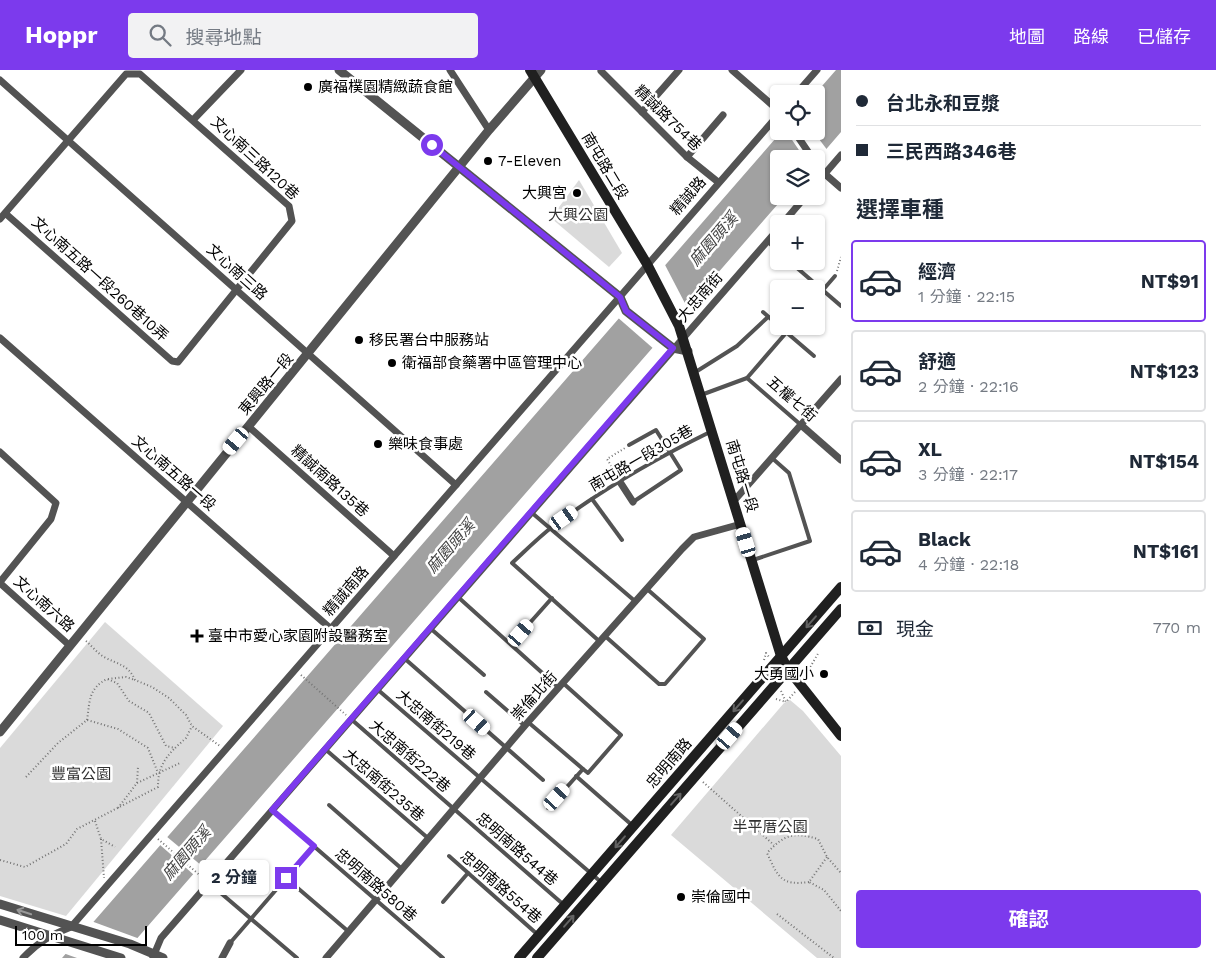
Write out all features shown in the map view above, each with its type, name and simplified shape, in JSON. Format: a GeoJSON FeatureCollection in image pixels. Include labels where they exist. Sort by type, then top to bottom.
{"type":"FeatureCollection","features":[{"type":"Feature","properties":{"kind":"main road","name":"南屯路二段"},"geometry":{"type":"LineString","coordinates":[[535,73],[647,264],[678,324]]}},
{"type":"Feature","properties":{"kind":"main road","name":"南屯路一段"},"geometry":{"type":"LineString","coordinates":[[678,324],[688,351],[781,656],[788,669],[841,736]]}},
{"type":"Feature","properties":{"kind":"main road","name":"忠明南路"},"geometry":{"type":"LineString","coordinates":[[519,958],[841,587]]}},
{"type":"Feature","properties":{"kind":"main road","name":"忠明南路"},"geometry":{"type":"LineString","coordinates":[[537,958],[841,609]]}},
{"type":"Feature","properties":{"kind":"street"},"geometry":{"type":"LineString","coordinates":[[193,120],[241,70]]}},
{"type":"Feature","properties":{"kind":"street"},"geometry":{"type":"LineString","coordinates":[[339,70],[620,297],[626,311],[673,348],[688,351]]}},
{"type":"Feature","properties":{"kind":"street"},"geometry":{"type":"LineString","coordinates":[[450,70],[489,130]]}},
{"type":"Feature","properties":{"kind":"street"},"geometry":{"type":"LineString","coordinates":[[642,112],[679,70]]}},
{"type":"Feature","properties":{"kind":"street"},"geometry":{"type":"LineString","coordinates":[[732,70],[770,104]]}},
{"type":"Feature","properties":{"kind":"street"},"geometry":{"type":"LineString","coordinates":[[804,85],[817,70]]}},
{"type":"Feature","properties":{"kind":"street","name":"精誠路754巷"},"geometry":{"type":"LineString","coordinates":[[601,71],[687,157],[718,182]]}},
{"type":"Feature","properties":{"kind":"street","name":"文心南三路120巷"},"geometry":{"type":"LineString","coordinates":[[68,140],[126,74],[133,72],[140,74],[289,206],[292,213],[292,221],[178,362]]}},
{"type":"Feature","properties":{"kind":"street","name":"東興路一段"},"geometry":{"type":"LineString","coordinates":[[0,732],[185,501],[309,355],[535,73]]}},
{"type":"Feature","properties":{"kind":"street","name":"文心南三路"},"geometry":{"type":"LineString","coordinates":[[0,80],[456,484]]}},
{"type":"Feature","properties":{"kind":"street"},"geometry":{"type":"LineString","coordinates":[[687,157],[723,115]]}},
{"type":"Feature","properties":{"kind":"street","name":"精誠路"},"geometry":{"type":"LineString","coordinates":[[620,297],[770,122]]}},
{"type":"Feature","properties":{"kind":"street"},"geometry":{"type":"LineString","coordinates":[[3,216],[68,140]]}},
{"type":"Feature","properties":{"kind":"street"},"geometry":{"type":"LineString","coordinates":[[841,156],[825,174],[841,188]]}},
{"type":"Feature","properties":{"kind":"street"},"geometry":{"type":"LineString","coordinates":[[790,215],[798,205]]}},
{"type":"Feature","properties":{"kind":"street","name":"文心南五路一段260巷10弄"},"geometry":{"type":"LineString","coordinates":[[3,216],[172,361],[178,362]]}},
{"type":"Feature","properties":{"kind":"street","name":"大忠南街"},"geometry":{"type":"LineString","coordinates":[[156,957],[161,938],[770,238]]}},
{"type":"Feature","properties":{"kind":"street","name":"精誠南路"},"geometry":{"type":"LineString","coordinates":[[23,958],[37,943],[71,927],[620,297]]}},
{"type":"Feature","properties":{"kind":"street","name":"文心南五路一段"},"geometry":{"type":"LineString","coordinates":[[0,338],[331,628]]}},
{"type":"Feature","properties":{"kind":"street"},"geometry":{"type":"LineString","coordinates":[[733,502],[841,379]]}},
{"type":"Feature","properties":{"kind":"street","name":"五權七街"},"geometry":{"type":"LineString","coordinates":[[801,425],[841,460]]}},
{"type":"Feature","properties":{"kind":"street","name":"精誠南路135巷"},"geometry":{"type":"LineString","coordinates":[[248,426],[394,556]]}},
{"type":"Feature","properties":{"kind":"street"},"geometry":{"type":"LineString","coordinates":[[0,452],[56,503],[51,519],[0,583]]}},
{"type":"Feature","properties":{"kind":"street"},"geometry":{"type":"LineString","coordinates":[[620,482],[634,502]]}},
{"type":"Feature","properties":{"kind":"street","name":"崇倫北街"},"geometry":{"type":"LineString","coordinates":[[326,958],[561,685],[694,537],[741,524]]}},
{"type":"Feature","properties":{"kind":"street","name":"文心南六路"},"geometry":{"type":"LineString","coordinates":[[0,583],[70,645]]}},
{"type":"Feature","properties":{"kind":"street"},"geometry":{"type":"LineString","coordinates":[[0,904],[130,944],[156,957]]}},
{"type":"Feature","properties":{"kind":"street"},"geometry":{"type":"LineString","coordinates":[[0,920],[121,958]]}},
{"type":"Feature","properties":{"kind":"street"},"geometry":{"type":"LineString","coordinates":[[222,958],[230,943]]}},
{"type":"Feature","properties":{"kind":"lane"},"geometry":{"type":"LineString","coordinates":[[800,270],[811,280]]}},
{"type":"Feature","properties":{"kind":"lane"},"geometry":{"type":"LineString","coordinates":[[825,288],[835,276]]}},
{"type":"Feature","properties":{"kind":"lane"},"geometry":{"type":"LineString","coordinates":[[825,292],[841,306]]}},
{"type":"Feature","properties":{"kind":"lane"},"geometry":{"type":"LineString","coordinates":[[694,373],[737,346],[768,317],[763,312]]}},
{"type":"Feature","properties":{"kind":"lane"},"geometry":{"type":"LineString","coordinates":[[700,395],[747,378],[783,335]]}},
{"type":"Feature","properties":{"kind":"lane"},"geometry":{"type":"LineString","coordinates":[[790,335],[814,356]]}},
{"type":"Feature","properties":{"kind":"lane","name":"五權七街"},"geometry":{"type":"LineString","coordinates":[[747,378],[801,425]]}},
{"type":"Feature","properties":{"kind":"lane"},"geometry":{"type":"LineString","coordinates":[[629,445],[656,430],[681,470],[634,502]]}},
{"type":"Feature","properties":{"kind":"lane","name":"南屯路一段305巷"},"geometry":{"type":"LineString","coordinates":[[552,598],[512,563],[551,528],[592,499],[670,452],[712,431]]}},
{"type":"Feature","properties":{"kind":"lane"},"geometry":{"type":"LineString","coordinates":[[752,560],[810,541],[789,472],[772,458]]}},
{"type":"Feature","properties":{"kind":"lane"},"geometry":{"type":"LineString","coordinates":[[592,499],[622,540]]}},
{"type":"Feature","properties":{"kind":"lane"},"geometry":{"type":"LineString","coordinates":[[532,512],[636,602]]}},
{"type":"Feature","properties":{"kind":"lane"},"geometry":{"type":"LineString","coordinates":[[511,644],[552,598],[659,684],[665,684],[704,639],[647,588]]}},
{"type":"Feature","properties":{"kind":"lane"},"geometry":{"type":"LineString","coordinates":[[458,596],[511,644],[621,735],[588,773],[486,692]]}},
{"type":"Feature","properties":{"kind":"lane"},"geometry":{"type":"LineString","coordinates":[[430,628],[484,675]]}},
{"type":"Feature","properties":{"kind":"lane"},"geometry":{"type":"LineString","coordinates":[[404,658],[543,780]]}},
{"type":"Feature","properties":{"kind":"lane","name":"大忠南街219巷"},"geometry":{"type":"LineString","coordinates":[[377,689],[602,883]]}},
{"type":"Feature","properties":{"kind":"lane","name":"大忠南街222巷"},"geometry":{"type":"LineString","coordinates":[[351,719],[454,809]]}},
{"type":"Feature","properties":{"kind":"lane","name":"大忠南街235巷"},"geometry":{"type":"LineString","coordinates":[[325,749],[428,839]]}},
{"type":"Feature","properties":{"kind":"lane"},"geometry":{"type":"LineString","coordinates":[[548,808],[583,769]]}},
{"type":"Feature","properties":{"kind":"lane"},"geometry":{"type":"LineString","coordinates":[[576,776],[634,826]]}},
{"type":"Feature","properties":{"kind":"lane"},"geometry":{"type":"LineString","coordinates":[[329,805],[402,869]]}},
{"type":"Feature","properties":{"kind":"lane","name":"忠明南路544巷"},"geometry":{"type":"LineString","coordinates":[[454,809],[565,905]]}},
{"type":"Feature","properties":{"kind":"lane","name":"忠明南路580巷"},"geometry":{"type":"LineString","coordinates":[[272,810],[443,958]]}},
{"type":"Feature","properties":{"kind":"lane"},"geometry":{"type":"LineString","coordinates":[[230,943],[314,846]]}},
{"type":"Feature","properties":{"kind":"lane","name":"忠明南路554巷"},"geometry":{"type":"LineString","coordinates":[[448,856],[539,935]]}},
{"type":"Feature","properties":{"kind":"lane"},"geometry":{"type":"LineString","coordinates":[[443,902],[468,873]]}},
{"type":"Feature","properties":{"kind":"lane"},"geometry":{"type":"LineString","coordinates":[[286,878],[349,932]]}},
{"type":"Feature","properties":{"kind":"lane"},"geometry":{"type":"LineString","coordinates":[[209,883],[297,958]]}},
{"type":"Feature","properties":{"kind":"path"},"geometry":{"type":"LineString","coordinates":[[835,276],[841,257]]}},
{"type":"Feature","properties":{"kind":"path"},"geometry":{"type":"LineString","coordinates":[[620,482],[607,459],[629,445]]}},
{"type":"Feature","properties":{"kind":"path"},"geometry":{"type":"LineString","coordinates":[[79,634],[102,655],[124,666],[135,680]]}},
{"type":"Feature","properties":{"kind":"path"},"geometry":{"type":"LineString","coordinates":[[808,670],[819,652]]}},
{"type":"Feature","properties":{"kind":"path"},"geometry":{"type":"LineString","coordinates":[[295,670],[351,719]]}},
{"type":"Feature","properties":{"kind":"path"},"geometry":{"type":"LineString","coordinates":[[26,777],[58,743],[87,720],[92,691],[96,684],[107,679],[126,677],[152,687],[169,698],[186,715],[192,726],[226,750]]}},
{"type":"Feature","properties":{"kind":"path"},"geometry":{"type":"LineString","coordinates":[[107,679],[117,683],[129,701],[149,713],[166,746],[175,748]]}},
{"type":"Feature","properties":{"kind":"path"},"geometry":{"type":"LineString","coordinates":[[776,699],[786,702]]}},
{"type":"Feature","properties":{"kind":"path"},"geometry":{"type":"LineString","coordinates":[[0,860],[25,867],[66,844],[77,829],[158,787],[158,774],[148,748],[118,729],[87,720]]}},
{"type":"Feature","properties":{"kind":"path"},"geometry":{"type":"LineString","coordinates":[[158,774],[166,757],[186,738],[192,726]]}},
{"type":"Feature","properties":{"kind":"path"},"geometry":{"type":"LineString","coordinates":[[116,810],[137,784],[180,763]]}},
{"type":"Feature","properties":{"kind":"path"},"geometry":{"type":"LineString","coordinates":[[137,784],[138,767]]}},
{"type":"Feature","properties":{"kind":"path"},"geometry":{"type":"LineString","coordinates":[[696,775],[774,845]]}},
{"type":"Feature","properties":{"kind":"path"},"geometry":{"type":"LineString","coordinates":[[95,821],[101,839],[104,890]]}},
{"type":"Feature","properties":{"kind":"path"},"geometry":{"type":"LineString","coordinates":[[152,834],[209,883]]}},
{"type":"Feature","properties":{"kind":"path"},"geometry":{"type":"LineString","coordinates":[[841,873],[827,857],[818,839],[802,834],[781,838],[767,853],[778,877],[793,884],[809,882],[824,890],[841,911]]}},
{"type":"Feature","properties":{"kind":"path"},"geometry":{"type":"LineString","coordinates":[[101,839],[114,847]]}},
{"type":"Feature","properties":{"kind":"path"},"geometry":{"type":"LineString","coordinates":[[809,882],[827,857]]}},
{"type":"Feature","properties":{"kind":"path"},"geometry":{"type":"LineString","coordinates":[[777,914],[834,958]]}},
{"type":"Feature","properties":{"kind":"green space","name":"大興公園"},"geometry":{"type":"Polygon","coordinates":[[[579,180],[622,253],[609,267],[551,218],[579,180]]]}},
{"type":"Feature","properties":{"kind":"green space","name":"豐富公園"},"geometry":{"type":"Polygon","coordinates":[[[105,622],[223,726],[66,916],[0,896],[0,748],[105,622]]]}},
{"type":"Feature","properties":{"kind":"green space","name":"半平厝公園"},"geometry":{"type":"Polygon","coordinates":[[[790,700],[803,711],[841,756],[841,958],[817,958],[671,835],[784,703],[790,700]]]}},
{"type":"Feature","properties":{"kind":"water","name":"麻園頭溪"},"geometry":{"type":"Polygon","coordinates":[[[836,70],[841,70],[841,132],[825,151],[770,150],[770,205],[777,205],[120,958],[62,958],[774,140],[825,140],[825,85],[823,85],[836,70]]]}},
{"type":"Feature","properties":{"kind":"pier"},"geometry":{"type":"Polygon","coordinates":[[[792,140],[820,140],[828,151],[825,154],[825,150],[799,150],[792,140]]]}},
{"type":"Feature","properties":{"kind":"pier"},"geometry":{"type":"Polygon","coordinates":[[[664,263],[689,311],[655,350],[616,316],[664,263]]]}},
{"type":"Feature","properties":{"kind":"pier"},"geometry":{"type":"Polygon","coordinates":[[[166,836],[202,866],[194,875],[159,844],[166,836]]]}},
{"type":"Feature","properties":{"kind":"pier"},"geometry":{"type":"Polygon","coordinates":[[[91,921],[140,939],[123,958],[77,958],[63,953],[91,921]]]}},
{"type":"Feature","properties":{"kind":"place","name":"廣福樸園精緻蔬食館"},"geometry":{"type":"Point","coordinates":[308,87]}},
{"type":"Feature","properties":{"kind":"place","name":"7-Eleven"},"geometry":{"type":"Point","coordinates":[488,161]}},
{"type":"Feature","properties":{"kind":"place","name":"大興宮"},"geometry":{"type":"Point","coordinates":[577,193]}},
{"type":"Feature","properties":{"kind":"place","name":"移民署台中服務站"},"geometry":{"type":"Point","coordinates":[359,340]}},
{"type":"Feature","properties":{"kind":"place","name":"衛福部食藥署中區管理中心"},"geometry":{"type":"Point","coordinates":[392,363]}},
{"type":"Feature","properties":{"kind":"place","name":"樂味食事處"},"geometry":{"type":"Point","coordinates":[378,444]}},
{"type":"Feature","properties":{"kind":"place","name":"臺中市愛心家園附設醫務室"},"geometry":{"type":"Point","coordinates":[197,636]}},
{"type":"Feature","properties":{"kind":"place","name":"大勇國小"},"geometry":{"type":"Point","coordinates":[824,674]}},
{"type":"Feature","properties":{"kind":"place","name":"崇倫國中"},"geometry":{"type":"Point","coordinates":[681,897]}},
{"type":"Feature","properties":{"kind":"route"},"geometry":{"type":"LineString","coordinates":[[286,878],[314,846],[272,810],[673,348],[626,311],[620,297],[432,145]]}}]}
